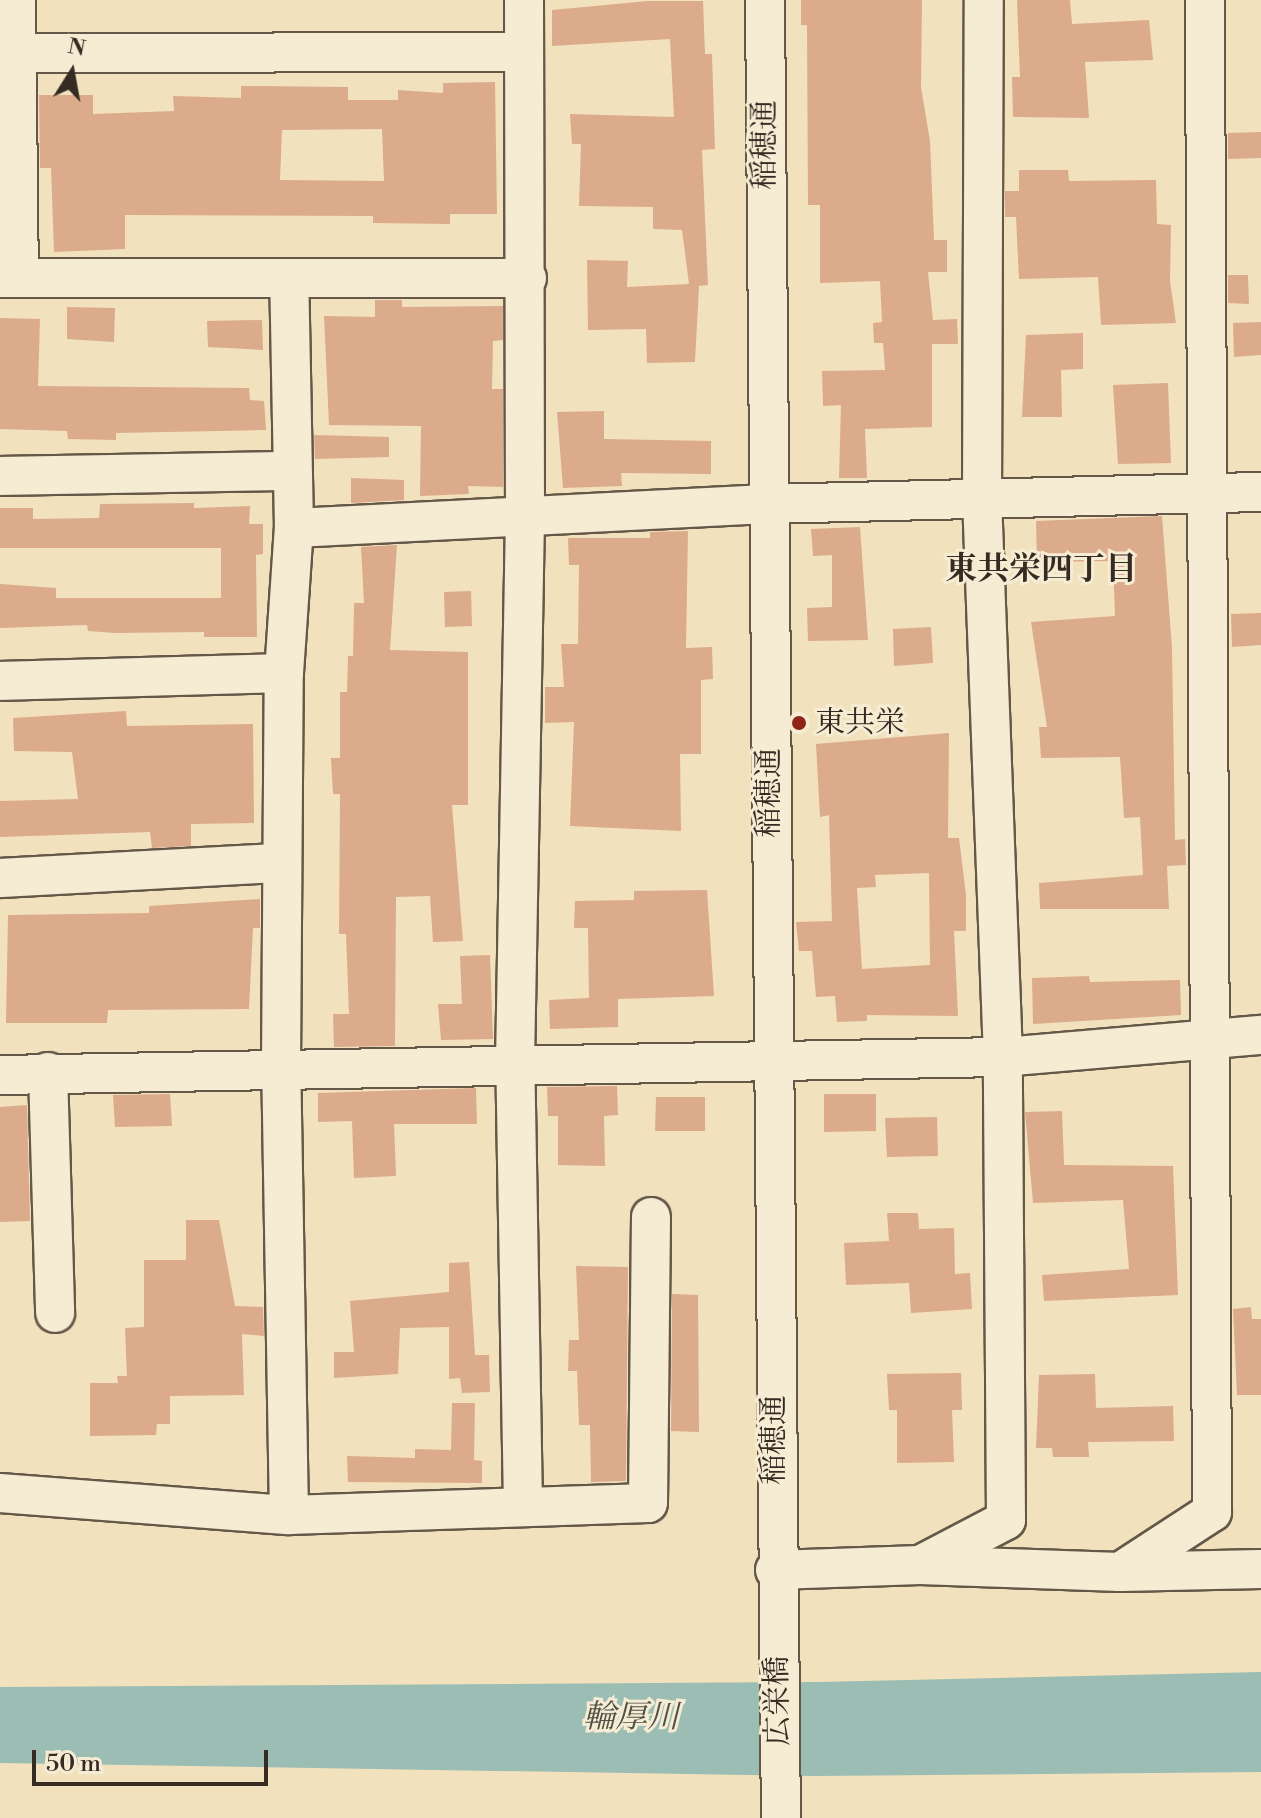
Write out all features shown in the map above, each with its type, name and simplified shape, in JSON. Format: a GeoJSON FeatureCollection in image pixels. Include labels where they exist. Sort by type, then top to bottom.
{"type":"FeatureCollection","features":[{"type":"Feature","properties":{"kind":"street"},"geometry":{"type":"LineString","coordinates":[[16,0],[10,278],[527,278]]}},
{"type":"Feature","properties":{"kind":"street"},"geometry":{"type":"LineString","coordinates":[[523,1506],[515,1063],[525,518],[527,278],[524,0]]}},
{"type":"Feature","properties":{"kind":"street","name":"稲穂通"},"geometry":{"type":"LineString","coordinates":[[765,0],[776,1578]]}},
{"type":"Feature","properties":{"kind":"street"},"geometry":{"type":"LineString","coordinates":[[920,1565],[1006,1520],[1003,1057],[982,498],[984,0]]}},
{"type":"Feature","properties":{"kind":"street"},"geometry":{"type":"LineString","coordinates":[[1120,1572],[1212,1512],[1204,494],[1205,0]]}},
{"type":"Feature","properties":{"kind":"street"},"geometry":{"type":"LineString","coordinates":[[17,53],[524,52]]}},
{"type":"Feature","properties":{"kind":"street"},"geometry":{"type":"LineString","coordinates":[[289,278],[294,528],[284,673],[281,863],[281,1068],[289,1515]]}},
{"type":"Feature","properties":{"kind":"street"},"geometry":{"type":"LineString","coordinates":[[0,476],[292,471]]}},
{"type":"Feature","properties":{"kind":"street"},"geometry":{"type":"LineString","coordinates":[[294,528],[767,504],[1261,492]]}},
{"type":"Feature","properties":{"kind":"street"},"geometry":{"type":"LineString","coordinates":[[0,681],[284,673]]}},
{"type":"Feature","properties":{"kind":"street"},"geometry":{"type":"LineString","coordinates":[[0,878],[281,863]]}},
{"type":"Feature","properties":{"kind":"street"},"geometry":{"type":"LineString","coordinates":[[0,1075],[772,1058],[1003,1057],[1261,1035]]}},
{"type":"Feature","properties":{"kind":"street"},"geometry":{"type":"LineString","coordinates":[[48,1072],[55,1313]]}},
{"type":"Feature","properties":{"kind":"street"},"geometry":{"type":"LineString","coordinates":[[0,1493],[289,1515],[648,1503],[651,1217]]}},
{"type":"Feature","properties":{"kind":"street"},"geometry":{"type":"LineString","coordinates":[[776,1578],[920,1565],[1120,1572],[1261,1569]]}},
{"type":"Feature","properties":{"kind":"street","name":"広栄橋"},"geometry":{"type":"LineString","coordinates":[[776,1578],[781,1818]]}},
{"type":"Feature","properties":{"kind":"water","name":"輪厚川"},"geometry":{"type":"Polygon","coordinates":[[[1261,1672],[1261,1772],[816,1776],[0,1763],[0,1687],[818,1682],[1261,1672]]]}},
{"type":"Feature","properties":{"kind":"building"},"geometry":{"type":"Polygon","coordinates":[[[801,0],[922,0],[921,87],[930,141],[934,240],[947,240],[947,272],[928,272],[933,320],[957,319],[958,344],[932,344],[932,427],[865,429],[867,478],[839,478],[841,405],[823,406],[822,371],[885,370],[883,343],[874,343],[873,323],[882,322],[880,281],[820,283],[820,205],[808,205],[807,25],[801,25],[801,0]]]}},
{"type":"Feature","properties":{"kind":"building"},"geometry":{"type":"Polygon","coordinates":[[[1017,0],[1070,0],[1072,24],[1149,20],[1153,60],[1085,62],[1089,118],[1013,117],[1012,77],[1020,77],[1017,0]]]}},
{"type":"Feature","properties":{"kind":"building"},"geometry":{"type":"Polygon","coordinates":[[[648,1],[703,1],[705,54],[712,54],[715,149],[702,150],[708,285],[699,286],[695,362],[647,363],[646,329],[588,330],[587,260],[628,261],[627,287],[689,284],[682,230],[653,229],[653,207],[579,206],[581,144],[572,144],[570,114],[674,117],[670,39],[552,46],[552,10],[648,1]]]}},
{"type":"Feature","properties":{"kind":"building"},"geometry":{"type":"Polygon","coordinates":[[[495,82],[497,214],[450,214],[450,224],[373,223],[373,216],[125,215],[125,249],[54,252],[51,168],[40,168],[39,95],[93,95],[93,114],[174,111],[173,96],[241,98],[241,86],[348,87],[348,100],[398,100],[398,90],[443,93],[443,83],[495,82]],[[382,129],[282,130],[280,180],[384,181],[382,129]]]}},
{"type":"Feature","properties":{"kind":"building"},"geometry":{"type":"Polygon","coordinates":[[[1261,132],[1261,158],[1228,159],[1228,133],[1261,132]]]}},
{"type":"Feature","properties":{"kind":"building"},"geometry":{"type":"Polygon","coordinates":[[[1019,170],[1068,170],[1069,181],[1156,180],[1157,224],[1171,225],[1170,281],[1176,323],[1101,325],[1098,277],[1019,279],[1016,217],[1005,217],[1005,191],[1019,191],[1019,170]]]}},
{"type":"Feature","properties":{"kind":"building"},"geometry":{"type":"Polygon","coordinates":[[[1228,275],[1248,275],[1249,304],[1228,303],[1228,275]]]}},
{"type":"Feature","properties":{"kind":"building"},"geometry":{"type":"Polygon","coordinates":[[[375,300],[402,300],[402,307],[503,306],[503,340],[493,341],[492,389],[503,389],[503,487],[468,486],[469,494],[420,496],[421,426],[329,425],[324,316],[375,317],[375,300]]]}},
{"type":"Feature","properties":{"kind":"building"},"geometry":{"type":"Polygon","coordinates":[[[67,307],[115,308],[114,342],[67,339],[67,307]]]}},
{"type":"Feature","properties":{"kind":"building"},"geometry":{"type":"Polygon","coordinates":[[[0,318],[40,319],[38,386],[249,388],[250,400],[264,401],[266,430],[116,433],[116,440],[68,439],[67,431],[0,429],[0,318]]]}},
{"type":"Feature","properties":{"kind":"building"},"geometry":{"type":"Polygon","coordinates":[[[262,320],[263,350],[208,347],[207,321],[262,320]]]}},
{"type":"Feature","properties":{"kind":"building"},"geometry":{"type":"Polygon","coordinates":[[[1261,322],[1261,355],[1234,357],[1233,323],[1261,322]]]}},
{"type":"Feature","properties":{"kind":"building"},"geometry":{"type":"Polygon","coordinates":[[[1083,333],[1083,369],[1061,370],[1062,417],[1022,417],[1026,335],[1083,333]]]}},
{"type":"Feature","properties":{"kind":"building"},"geometry":{"type":"Polygon","coordinates":[[[1168,383],[1171,463],[1118,464],[1113,385],[1168,383]]]}},
{"type":"Feature","properties":{"kind":"building"},"geometry":{"type":"Polygon","coordinates":[[[604,411],[604,439],[711,441],[711,474],[621,473],[622,486],[563,488],[557,412],[604,411]]]}},
{"type":"Feature","properties":{"kind":"building"},"geometry":{"type":"Polygon","coordinates":[[[314,435],[389,437],[389,457],[315,459],[314,435]]]}},
{"type":"Feature","properties":{"kind":"building"},"geometry":{"type":"Polygon","coordinates":[[[351,478],[404,480],[404,500],[351,503],[351,478]]]}},
{"type":"Feature","properties":{"kind":"building"},"geometry":{"type":"Polygon","coordinates":[[[194,503],[194,508],[250,506],[249,524],[263,524],[263,554],[256,555],[257,637],[204,637],[204,632],[115,633],[88,631],[87,625],[0,628],[0,584],[56,588],[56,598],[221,598],[221,548],[0,548],[0,508],[33,508],[33,519],[99,518],[100,504],[194,503]]]}},
{"type":"Feature","properties":{"kind":"building"},"geometry":{"type":"Polygon","coordinates":[[[1162,516],[1172,648],[1175,840],[1185,839],[1186,865],[1167,866],[1169,909],[1040,909],[1039,883],[1143,875],[1140,817],[1124,818],[1120,757],[1041,758],[1039,727],[1047,727],[1031,622],[1115,616],[1113,561],[1037,562],[1036,521],[1162,516]]]}},
{"type":"Feature","properties":{"kind":"building"},"geometry":{"type":"Polygon","coordinates":[[[860,527],[868,640],[808,641],[807,608],[832,607],[832,555],[813,556],[811,529],[860,527]]]}},
{"type":"Feature","properties":{"kind":"building"},"geometry":{"type":"Polygon","coordinates":[[[688,531],[686,648],[712,647],[713,679],[701,680],[701,754],[680,754],[681,831],[570,826],[574,722],[545,723],[545,687],[564,687],[561,644],[578,644],[579,565],[569,565],[568,538],[650,538],[650,532],[688,531]]]}},
{"type":"Feature","properties":{"kind":"building"},"geometry":{"type":"Polygon","coordinates":[[[397,545],[390,650],[468,652],[468,805],[452,805],[463,941],[433,942],[430,896],[396,897],[395,1046],[334,1047],[333,1014],[349,1014],[346,934],[339,934],[340,794],[333,794],[331,758],[340,758],[340,692],[347,692],[348,656],[353,656],[354,603],[364,603],[361,547],[397,545]]]}},
{"type":"Feature","properties":{"kind":"building"},"geometry":{"type":"Polygon","coordinates":[[[471,591],[472,626],[445,627],[444,592],[471,591]]]}},
{"type":"Feature","properties":{"kind":"building"},"geometry":{"type":"Polygon","coordinates":[[[1261,613],[1261,645],[1232,647],[1231,614],[1261,613]]]}},
{"type":"Feature","properties":{"kind":"building"},"geometry":{"type":"Polygon","coordinates":[[[931,627],[933,663],[894,666],[893,629],[931,627]]]}},
{"type":"Feature","properties":{"kind":"building"},"geometry":{"type":"Polygon","coordinates":[[[126,711],[127,726],[253,724],[254,823],[191,824],[191,846],[152,848],[150,832],[0,837],[0,801],[78,799],[72,752],[14,751],[13,718],[126,711]]]}},
{"type":"Feature","properties":{"kind":"building"},"geometry":{"type":"Polygon","coordinates":[[[949,733],[948,838],[959,838],[966,895],[966,931],[954,931],[958,1016],[867,1015],[867,1021],[837,1022],[835,996],[816,997],[812,951],[799,951],[796,922],[832,921],[829,815],[820,817],[816,744],[949,733]],[[929,873],[875,875],[876,887],[857,888],[862,969],[930,965],[929,873]]]}},
{"type":"Feature","properties":{"kind":"building"},"geometry":{"type":"Polygon","coordinates":[[[707,890],[714,996],[618,999],[618,1027],[550,1029],[549,1000],[589,998],[588,928],[574,928],[575,901],[634,900],[634,891],[707,890]]]}},
{"type":"Feature","properties":{"kind":"building"},"geometry":{"type":"Polygon","coordinates":[[[260,899],[260,928],[253,928],[249,1009],[108,1010],[107,1023],[6,1023],[8,915],[149,913],[149,906],[260,899]]]}},
{"type":"Feature","properties":{"kind":"building"},"geometry":{"type":"Polygon","coordinates":[[[490,955],[493,1039],[441,1040],[438,1004],[462,1004],[460,956],[490,955]]]}},
{"type":"Feature","properties":{"kind":"building"},"geometry":{"type":"Polygon","coordinates":[[[1089,976],[1090,982],[1180,980],[1181,1015],[1033,1024],[1032,978],[1089,976]]]}},
{"type":"Feature","properties":{"kind":"building"},"geometry":{"type":"Polygon","coordinates":[[[617,1086],[618,1115],[604,1116],[605,1166],[558,1165],[558,1116],[548,1116],[547,1087],[617,1086]]]}},
{"type":"Feature","properties":{"kind":"building"},"geometry":{"type":"Polygon","coordinates":[[[476,1088],[477,1124],[394,1124],[396,1176],[354,1178],[352,1121],[318,1122],[318,1093],[476,1088]]]}},
{"type":"Feature","properties":{"kind":"building"},"geometry":{"type":"Polygon","coordinates":[[[170,1094],[172,1126],[115,1127],[113,1095],[170,1094]]]}},
{"type":"Feature","properties":{"kind":"building"},"geometry":{"type":"Polygon","coordinates":[[[824,1094],[876,1094],[876,1131],[824,1132],[824,1094]]]}},
{"type":"Feature","properties":{"kind":"building"},"geometry":{"type":"Polygon","coordinates":[[[656,1097],[705,1097],[705,1131],[655,1131],[656,1097]]]}},
{"type":"Feature","properties":{"kind":"building"},"geometry":{"type":"Polygon","coordinates":[[[27,1105],[30,1221],[0,1222],[0,1107],[27,1105]]]}},
{"type":"Feature","properties":{"kind":"building"},"geometry":{"type":"Polygon","coordinates":[[[1062,1111],[1064,1165],[1173,1166],[1178,1295],[1044,1301],[1042,1275],[1129,1269],[1123,1200],[1033,1203],[1025,1112],[1062,1111]]]}},
{"type":"Feature","properties":{"kind":"building"},"geometry":{"type":"Polygon","coordinates":[[[937,1117],[938,1156],[887,1157],[885,1118],[937,1117]]]}},
{"type":"Feature","properties":{"kind":"building"},"geometry":{"type":"Polygon","coordinates":[[[887,1213],[918,1213],[919,1229],[954,1228],[955,1274],[970,1273],[972,1309],[911,1313],[909,1283],[846,1285],[844,1243],[889,1241],[887,1213]]]}},
{"type":"Feature","properties":{"kind":"building"},"geometry":{"type":"Polygon","coordinates":[[[186,1220],[219,1220],[235,1306],[263,1307],[264,1336],[242,1334],[244,1395],[170,1396],[170,1424],[157,1424],[156,1435],[90,1436],[90,1383],[118,1383],[117,1376],[127,1376],[125,1328],[144,1327],[144,1260],[186,1260],[186,1220]]]}},
{"type":"Feature","properties":{"kind":"building"},"geometry":{"type":"Polygon","coordinates":[[[469,1262],[475,1355],[489,1355],[490,1392],[462,1393],[460,1378],[449,1379],[449,1327],[400,1328],[398,1374],[334,1378],[334,1352],[354,1352],[350,1301],[449,1292],[449,1263],[469,1262]]]}},
{"type":"Feature","properties":{"kind":"building"},"geometry":{"type":"Polygon","coordinates":[[[576,1266],[628,1267],[626,1481],[591,1482],[590,1425],[579,1425],[577,1371],[568,1371],[569,1340],[579,1340],[576,1266]]]}},
{"type":"Feature","properties":{"kind":"building"},"geometry":{"type":"Polygon","coordinates":[[[672,1294],[698,1295],[699,1432],[671,1431],[672,1294]]]}},
{"type":"Feature","properties":{"kind":"building"},"geometry":{"type":"Polygon","coordinates":[[[1251,1307],[1252,1319],[1261,1319],[1261,1395],[1237,1395],[1233,1309],[1251,1307]]]}},
{"type":"Feature","properties":{"kind":"building"},"geometry":{"type":"Polygon","coordinates":[[[961,1373],[962,1410],[952,1410],[954,1462],[897,1463],[897,1410],[889,1410],[887,1374],[961,1373]]]}},
{"type":"Feature","properties":{"kind":"building"},"geometry":{"type":"Polygon","coordinates":[[[1095,1374],[1096,1408],[1173,1406],[1174,1441],[1088,1442],[1089,1457],[1053,1457],[1052,1448],[1036,1448],[1039,1375],[1095,1374]]]}},
{"type":"Feature","properties":{"kind":"building"},"geometry":{"type":"Polygon","coordinates":[[[452,1403],[475,1403],[474,1460],[482,1461],[482,1483],[348,1482],[347,1456],[415,1458],[415,1449],[451,1450],[452,1403]]]}},
{"type":"Feature","properties":{"kind":"place","name":"東共栄"},"geometry":{"type":"Point","coordinates":[799,723]}},
{"type":"Feature","properties":{"kind":"district","name":"東共栄四丁目"},"geometry":{"type":"Point","coordinates":[1041,569]}}]}
